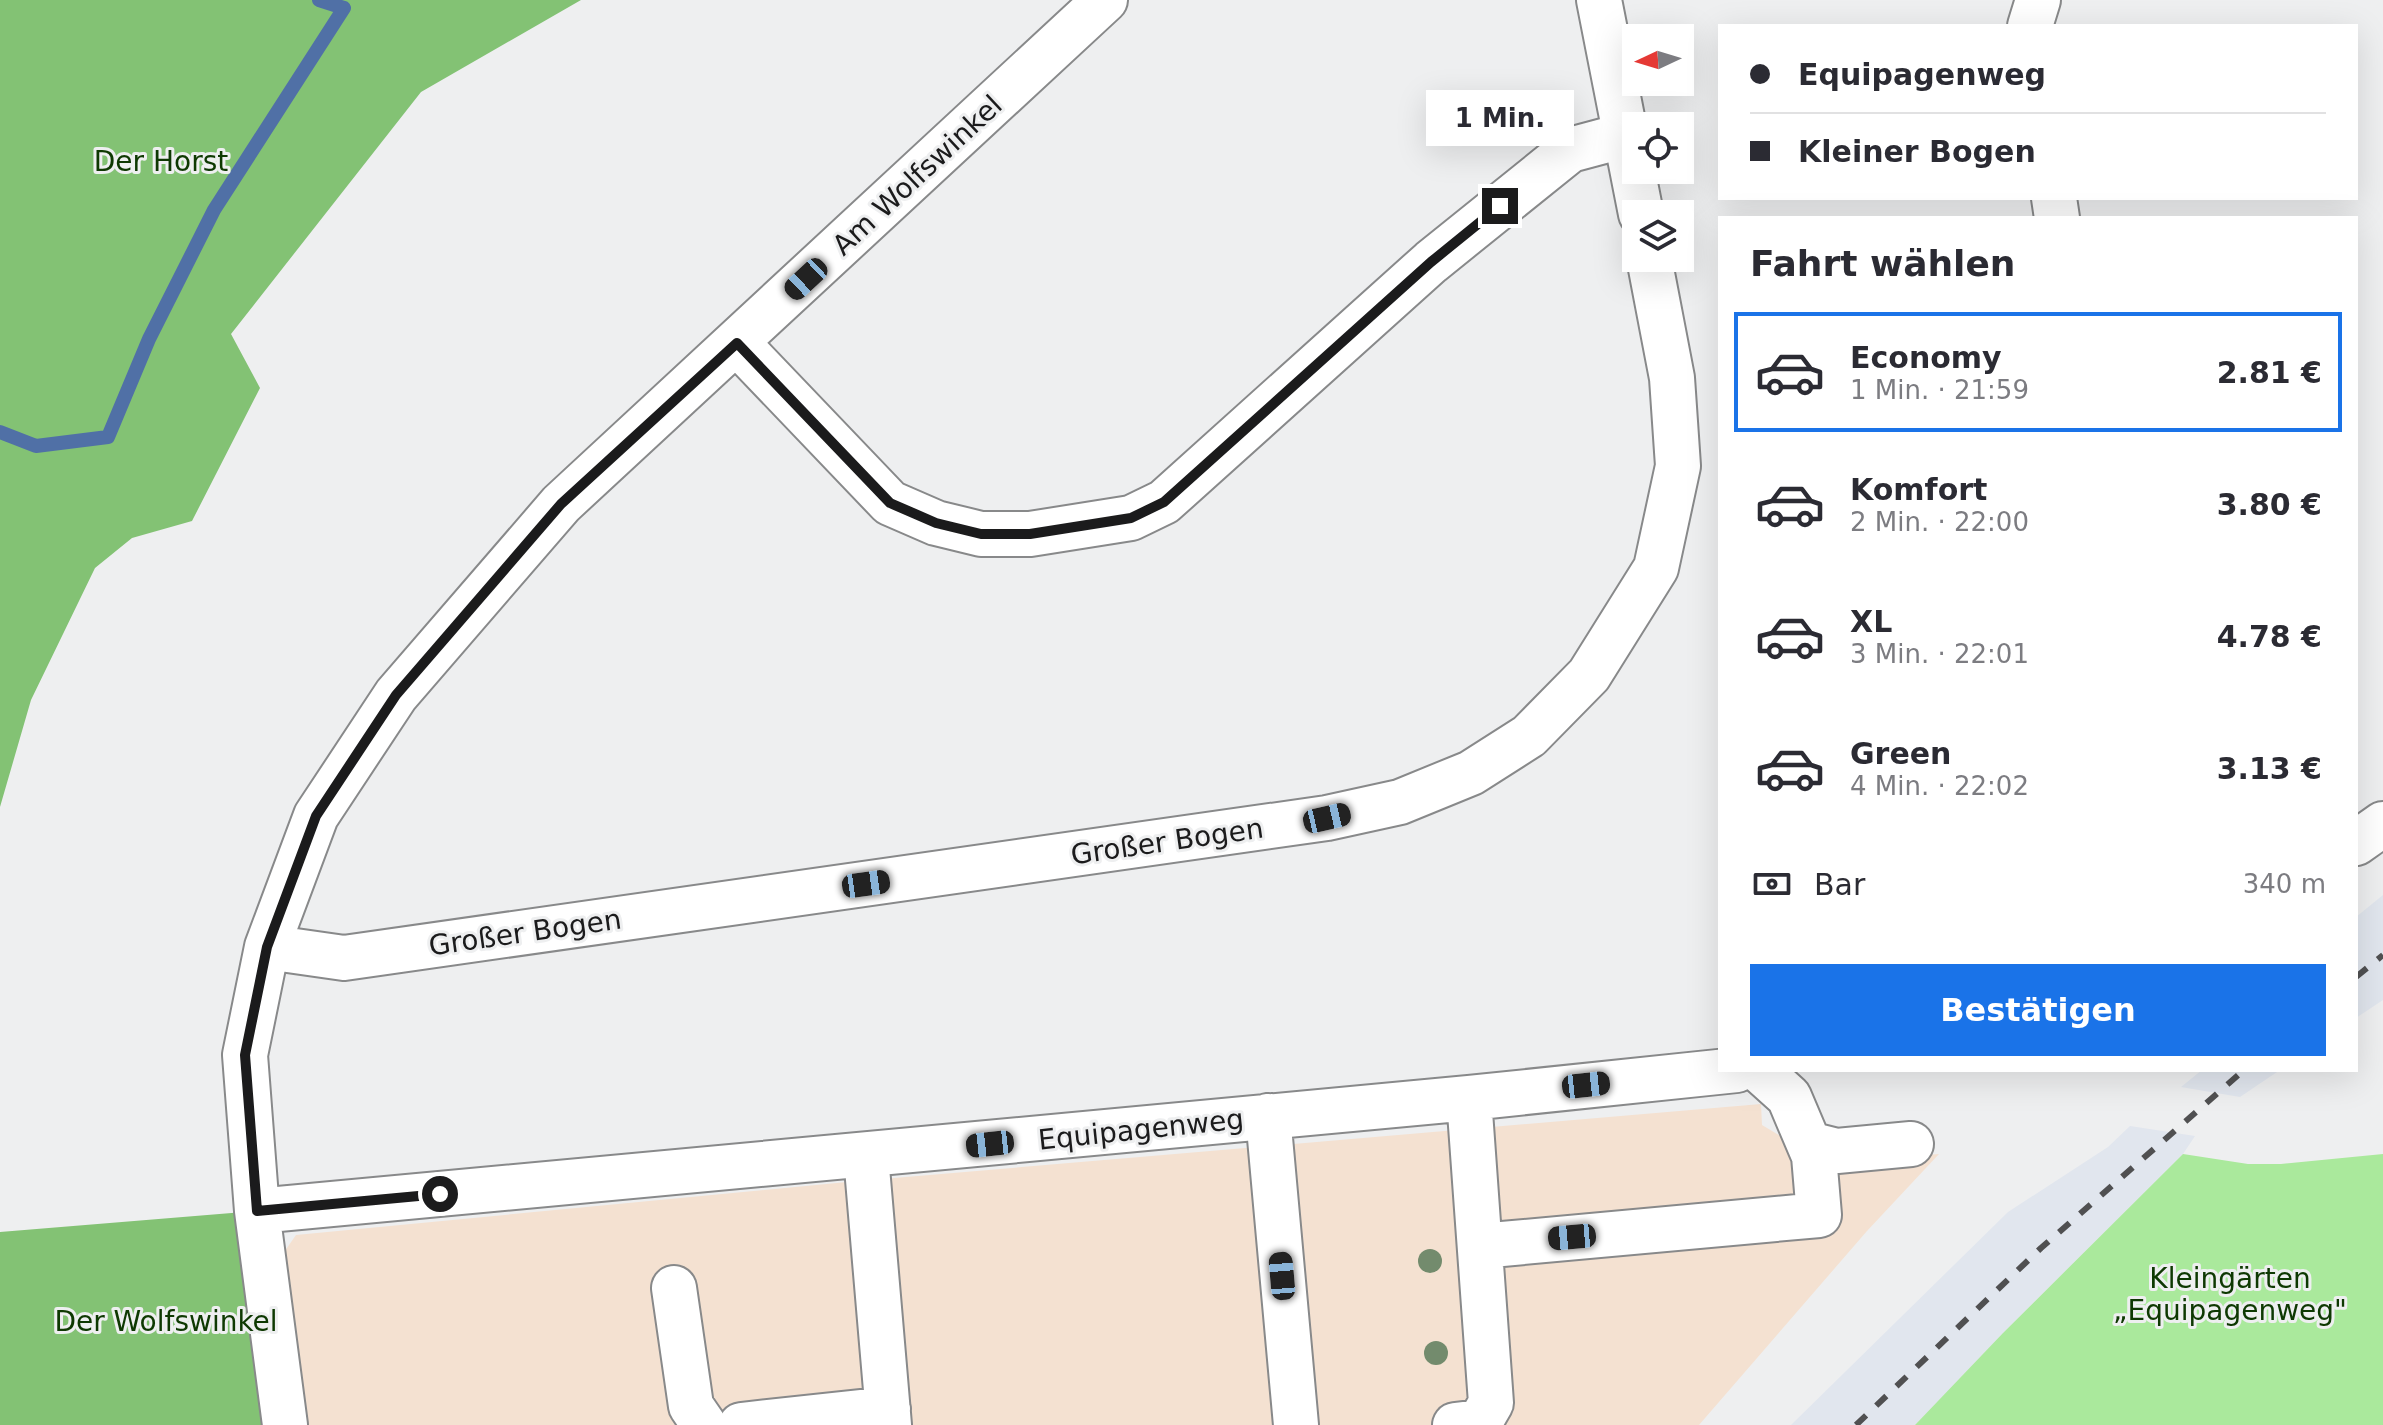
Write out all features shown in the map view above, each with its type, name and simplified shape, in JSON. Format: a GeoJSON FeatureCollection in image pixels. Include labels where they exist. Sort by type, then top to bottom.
{"type":"FeatureCollection","features":[{"type":"Feature","properties":{"kind":"street","name":"Am Wolfswinkel"},"geometry":{"type":"LineString","coordinates":[[285,1425],[257,1211],[245,1055],[267,947],[316,816],[396,695],[561,504],[1105,0]]}},
{"type":"Feature","properties":{"kind":"street"},"geometry":{"type":"LineString","coordinates":[[1599,0],[1622,115]]}},
{"type":"Feature","properties":{"kind":"street"},"geometry":{"type":"LineString","coordinates":[[2031,24],[2038,0]]}},
{"type":"Feature","properties":{"kind":"street"},"geometry":{"type":"LineString","coordinates":[[737,343],[890,503],[936,523],[981,534],[1030,534],[1131,518],[1164,502],[1431,262],[1570,150],[1622,136]]}},
{"type":"Feature","properties":{"kind":"street","name":"Großer Bogen"},"geometry":{"type":"LineString","coordinates":[[267,947],[344,958],[1327,818],[1400,802],[1471,773],[1529,736],[1589,675],[1656,568],[1678,466],[1672,378],[1652,272]]}},
{"type":"Feature","properties":{"kind":"street"},"geometry":{"type":"LineString","coordinates":[[2358,842],[2383,824]]}},
{"type":"Feature","properties":{"kind":"street","name":"Equipagenweg"},"geometry":{"type":"LineString","coordinates":[[257,1211],[866,1156],[1718,1072]]}},
{"type":"Feature","properties":{"kind":"street"},"geometry":{"type":"LineString","coordinates":[[1480,1246],[1819,1215],[1814,1156],[1789,1097],[1761,1072]]}},
{"type":"Feature","properties":{"kind":"street"},"geometry":{"type":"LineString","coordinates":[[1455,1425],[1480,1422],[1491,1403],[1469,1098]]}},
{"type":"Feature","properties":{"kind":"street"},"geometry":{"type":"LineString","coordinates":[[1268,1116],[1296,1425]]}},
{"type":"Feature","properties":{"kind":"street"},"geometry":{"type":"LineString","coordinates":[[1809,1144],[1837,1151],[1911,1144]]}},
{"type":"Feature","properties":{"kind":"street"},"geometry":{"type":"LineString","coordinates":[[741,1425],[889,1417],[866,1156]]}},
{"type":"Feature","properties":{"kind":"street"},"geometry":{"type":"LineString","coordinates":[[674,1288],[691,1406],[704,1425]]}},
{"type":"Feature","properties":{"kind":"shaded area"},"geometry":{"type":"Polygon","coordinates":[[[2383,895],[2383,1000],[2358,1017],[2358,915],[2383,895]]]}},
{"type":"Feature","properties":{"kind":"shaded area"},"geometry":{"type":"Polygon","coordinates":[[[2200,1072],[2277,1072],[2240,1097],[2181,1087],[2200,1072]]]}},
{"type":"Feature","properties":{"kind":"shaded area"},"geometry":{"type":"Polygon","coordinates":[[[1761,1104],[1762,1125],[1828,1164],[1939,1154],[1867,1231],[1699,1425],[307,1425],[282,1255],[296,1235],[847,1182],[1761,1104]]]}},
{"type":"Feature","properties":{"kind":"shaded area"},"geometry":{"type":"Polygon","coordinates":[[[2130,1126],[2195,1136],[2183,1154],[1915,1425],[1791,1425],[2008,1212],[2108,1147],[2130,1126]]]}},
{"type":"Feature","properties":{"kind":"green space","name":"Der Horst"},"geometry":{"type":"Polygon","coordinates":[[[0,0],[581,0],[421,92],[231,334],[260,388],[192,521],[132,538],[95,568],[31,700],[0,807],[0,0]]]}},
{"type":"Feature","properties":{"kind":"green space","name":"Kleingärten „Equipagenweg\""},"geometry":{"type":"Polygon","coordinates":[[[2183,1154],[2248,1164],[2281,1164],[2383,1154],[2383,1425],[1915,1425],[2003,1333],[2183,1154]]]}},
{"type":"Feature","properties":{"kind":"green space","name":"Der Wolfswinkel"},"geometry":{"type":"Polygon","coordinates":[[[257,1211],[285,1425],[0,1425],[0,1232],[257,1211]]]}},
{"type":"Feature","properties":{"kind":"waterway"},"geometry":{"type":"LineString","coordinates":[[0,432],[36,446],[108,437],[149,339],[214,210],[344,8],[319,0]]}},
{"type":"Feature","properties":{"kind":"railway"},"geometry":{"type":"LineString","coordinates":[[2358,975],[2383,955]]}},
{"type":"Feature","properties":{"kind":"railway"},"geometry":{"type":"LineString","coordinates":[[1856,1425],[2041,1248],[2242,1072]]}},
{"type":"Feature","properties":{"kind":"route"},"geometry":{"type":"LineString","coordinates":[[440,1194],[257,1211],[245,1055],[267,947],[316,816],[396,695],[561,504],[737,343],[890,503],[936,523],[981,534],[1030,534],[1131,518],[1164,502],[1431,262],[1500,206]]}}]}
